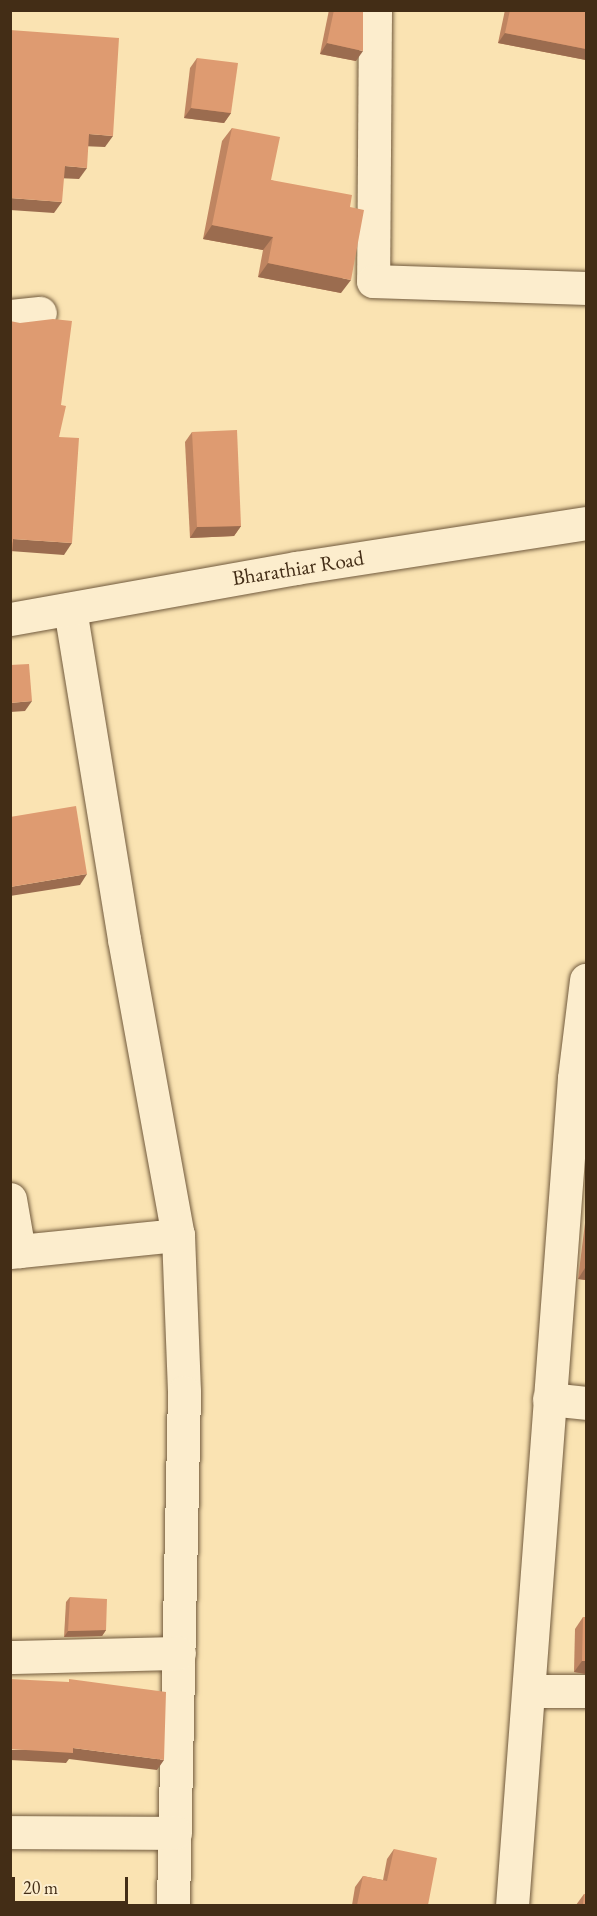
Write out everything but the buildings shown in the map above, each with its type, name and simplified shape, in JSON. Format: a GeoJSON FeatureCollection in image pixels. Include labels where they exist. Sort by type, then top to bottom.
{"type":"FeatureCollection","features":[{"type":"Feature","properties":{"kind":"street"},"geometry":{"type":"LineString","coordinates":[[375,10],[373,281],[586,288]]}},
{"type":"Feature","properties":{"kind":"street","name":"Bharathiar Road"},"geometry":{"type":"LineString","coordinates":[[10,619],[296,567],[586,523]]}},
{"type":"Feature","properties":{"kind":"street"},"geometry":{"type":"LineString","coordinates":[[70,609],[126,950],[178,1235],[184,1392],[173,1905]]}},
{"type":"Feature","properties":{"kind":"street"},"geometry":{"type":"LineString","coordinates":[[512,1905],[530,1691],[549,1400],[576,1196],[574,1078],[586,980]]}},
{"type":"Feature","properties":{"kind":"street"},"geometry":{"type":"LineString","coordinates":[[10,1199],[15,1251],[178,1235]]}},
{"type":"Feature","properties":{"kind":"street"},"geometry":{"type":"LineString","coordinates":[[549,1400],[586,1403]]}},
{"type":"Feature","properties":{"kind":"street"},"geometry":{"type":"LineString","coordinates":[[10,1657],[179,1653]]}},
{"type":"Feature","properties":{"kind":"street"},"geometry":{"type":"LineString","coordinates":[[530,1691],[586,1691]]}},
{"type":"Feature","properties":{"kind":"street"},"geometry":{"type":"LineString","coordinates":[[10,1832],[175,1833]]}}]}
